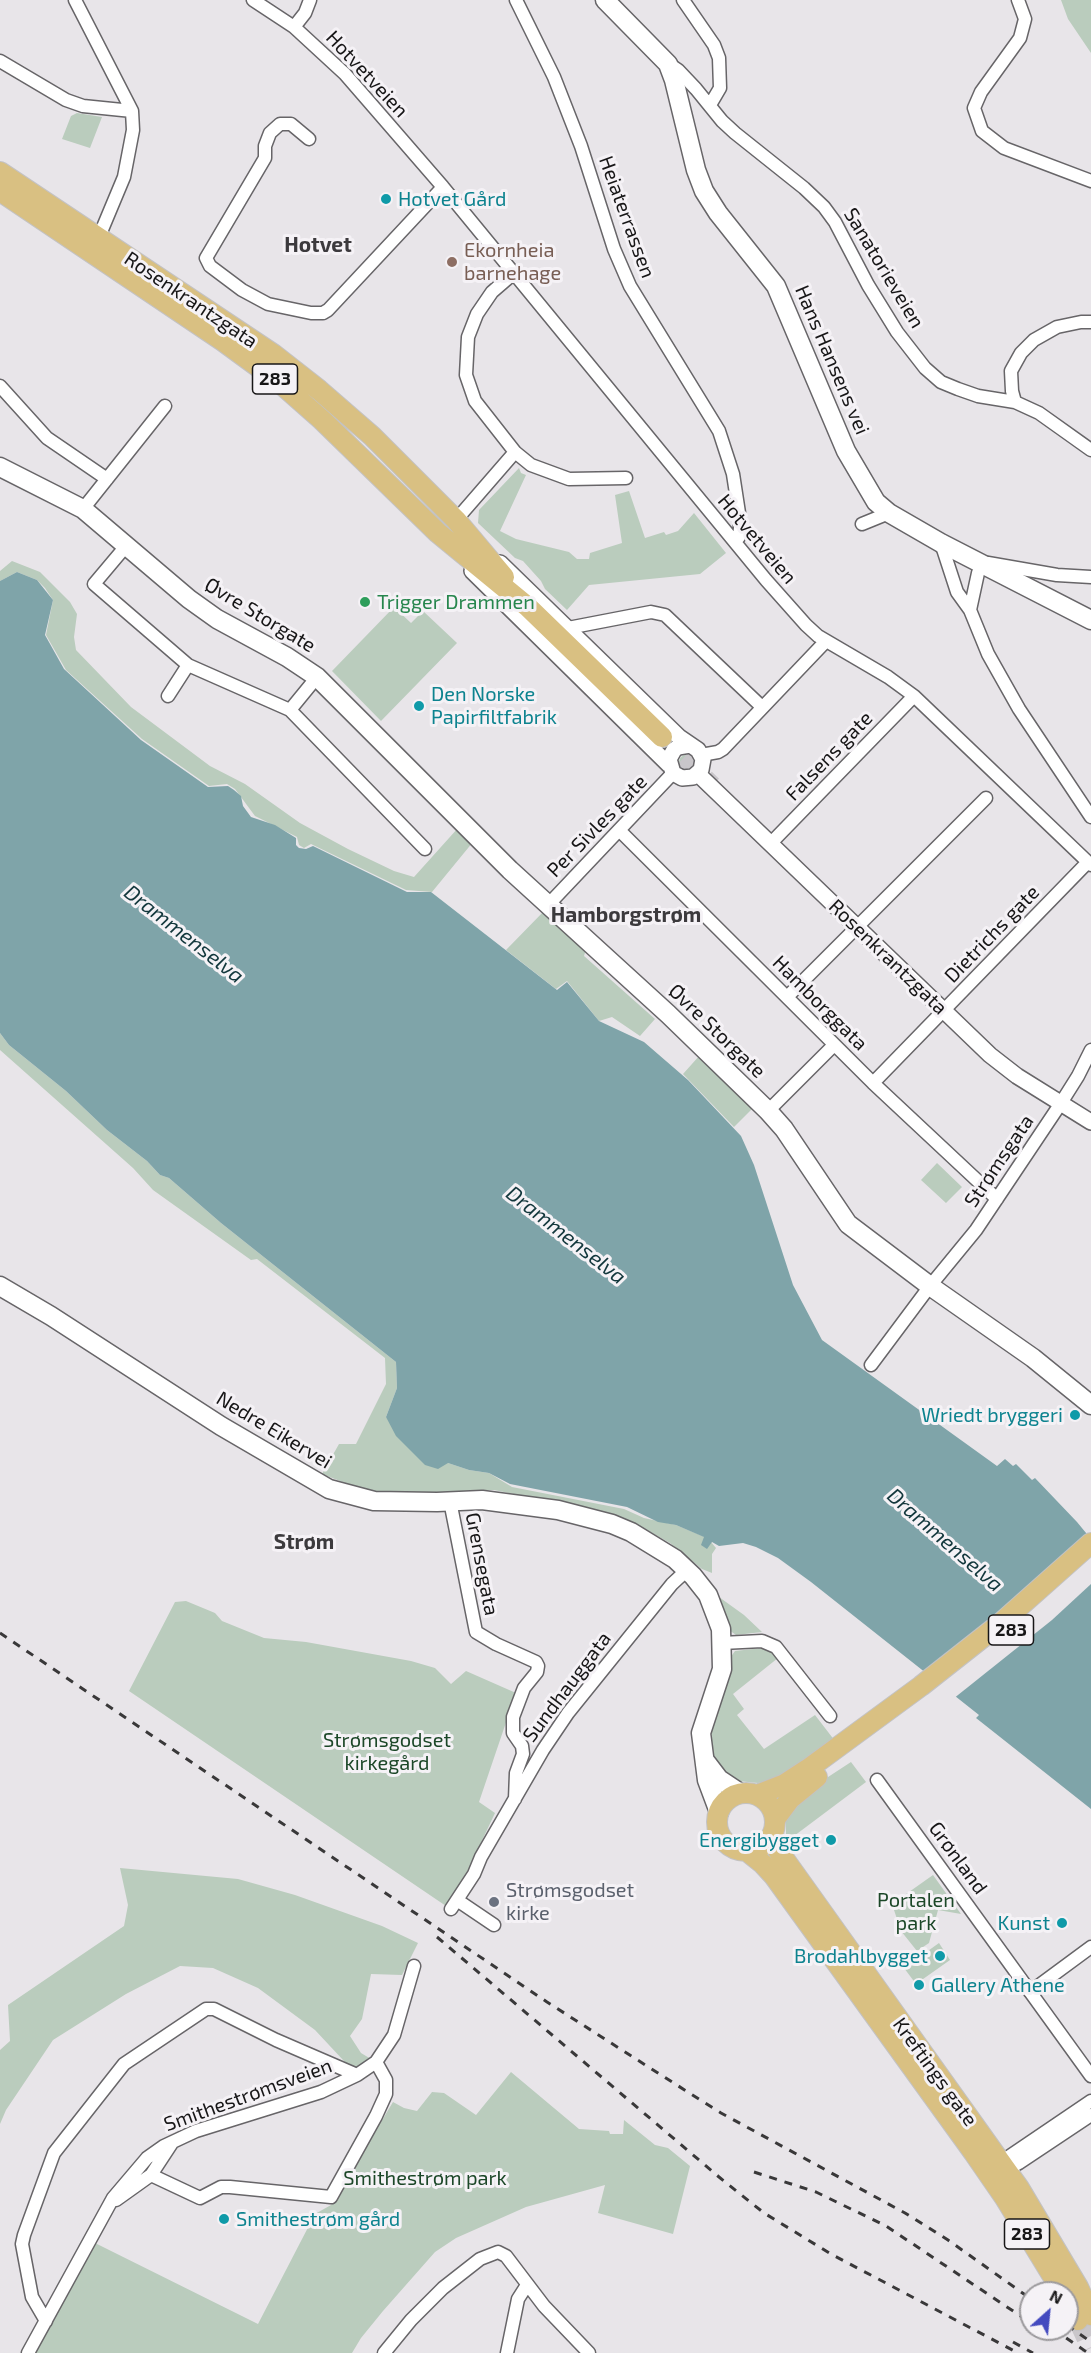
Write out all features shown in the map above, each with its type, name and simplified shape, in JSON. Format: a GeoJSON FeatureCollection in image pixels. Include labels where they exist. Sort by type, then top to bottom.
{"type":"FeatureCollection","features":[{"type":"Feature","properties":{"kind":"main road","name":"Hans Hansens vei"},"geometry":{"type":"LineString","coordinates":[[605,0],[668,64],[696,170],[704,191],[718,213],[776,286],[846,451],[876,502],[889,513],[941,543],[1091,620]]}},
{"type":"Feature","properties":{"kind":"main road","name":"Rosenkrantzgata"},"geometry":{"type":"LineString","coordinates":[[0,172],[279,382],[338,435],[438,533],[528,607],[662,737]]}},
{"type":"Feature","properties":{"kind":"main road","name":"Rosenkrantzgata"},"geometry":{"type":"LineString","coordinates":[[0,190],[256,342],[319,390],[372,436],[456,520],[476,541],[528,607]]}},
{"type":"Feature","properties":{"kind":"main road","name":"Øvre Storgate"},"geometry":{"type":"LineString","coordinates":[[0,467],[83,509],[189,599],[217,619],[287,657],[317,677],[467,828],[668,1014],[768,1111],[784,1129],[848,1224],[930,1286],[1033,1358],[1091,1405]]}},
{"type":"Feature","properties":{"kind":"main road","name":"Nedre Eikervei"},"geometry":{"type":"LineString","coordinates":[[2,1291],[221,1426],[329,1489],[374,1501],[482,1500],[514,1503],[595,1519],[631,1532],[659,1548],[687,1570]]}},
{"type":"Feature","properties":{"kind":"main road","name":"283"},"geometry":{"type":"LineString","coordinates":[[925,1691],[1091,1543]]}},
{"type":"Feature","properties":{"kind":"main road","name":"283"},"geometry":{"type":"LineString","coordinates":[[838,1754],[793,1779],[725,1802],[719,1812],[718,1822],[724,1839],[730,1846],[748,1852],[762,1846],[794,1794],[838,1754],[1009,1632],[1091,1560]]}},
{"type":"Feature","properties":{"kind":"main road"},"geometry":{"type":"LineString","coordinates":[[687,1570],[700,1584],[714,1608],[722,1643],[723,1660],[720,1677],[701,1733],[707,1780],[719,1812]]}},
{"type":"Feature","properties":{"kind":"main road"},"geometry":{"type":"LineString","coordinates":[[706,1762],[719,1779],[748,1794]]}},
{"type":"Feature","properties":{"kind":"main road","name":"283"},"geometry":{"type":"LineString","coordinates":[[748,1794],[772,1808],[774,1826]]}},
{"type":"Feature","properties":{"kind":"main road","name":"Kreftings gate"},"geometry":{"type":"LineString","coordinates":[[774,1826],[778,1850],[1000,2170],[1057,2281]]}},
{"type":"Feature","properties":{"kind":"main road","name":"Kreftings gate"},"geometry":{"type":"LineString","coordinates":[[748,1852],[774,1876],[1048,2235],[1084,2318]]}},
{"type":"Feature","properties":{"kind":"street"},"geometry":{"type":"LineString","coordinates":[[75,0],[132,111],[133,130],[124,177],[95,245]]}},
{"type":"Feature","properties":{"kind":"street","name":"Hotvetveien"},"geometry":{"type":"LineString","coordinates":[[253,0],[294,27],[345,74],[443,187],[735,543],[806,625],[826,641],[888,677],[914,696],[1090,864]]}},
{"type":"Feature","properties":{"kind":"street"},"geometry":{"type":"LineString","coordinates":[[294,27],[309,7],[310,0]]}},
{"type":"Feature","properties":{"kind":"street","name":"Heiaterrassen"},"geometry":{"type":"LineString","coordinates":[[516,0],[554,77],[581,146],[614,249],[630,286],[719,432],[733,474],[738,503],[740,528],[739,537],[735,543]]}},
{"type":"Feature","properties":{"kind":"street"},"geometry":{"type":"LineString","coordinates":[[683,0],[714,45],[719,58],[720,88],[710,105]]}},
{"type":"Feature","properties":{"kind":"street"},"geometry":{"type":"LineString","coordinates":[[1017,0],[1024,20],[1020,38],[981,92],[974,108],[982,131],[1004,147],[1091,180]]}},
{"type":"Feature","properties":{"kind":"street"},"geometry":{"type":"LineString","coordinates":[[0,62],[66,100],[83,106],[132,111]]}},
{"type":"Feature","properties":{"kind":"street","name":"Sanatorieveien"},"geometry":{"type":"LineString","coordinates":[[668,64],[678,70],[735,133],[804,188],[824,207],[836,222],[868,285],[891,322],[925,368],[941,382],[958,389],[978,396],[1015,402],[1039,413],[1091,450]]}},
{"type":"Feature","properties":{"kind":"street"},"geometry":{"type":"LineString","coordinates":[[309,139],[291,124],[280,124],[270,133],[265,146],[265,158],[206,258],[210,266],[242,290],[268,304],[311,313],[323,313],[328,310],[443,187]]}},
{"type":"Feature","properties":{"kind":"street"},"geometry":{"type":"LineString","coordinates":[[513,273],[492,292],[477,314],[468,337],[466,375],[475,401],[515,452],[531,465],[569,479],[626,478]]}},
{"type":"Feature","properties":{"kind":"street"},"geometry":{"type":"LineString","coordinates":[[1015,402],[1011,371],[1021,352],[1034,340],[1057,327],[1091,322]]}},
{"type":"Feature","properties":{"kind":"street"},"geometry":{"type":"LineString","coordinates":[[0,386],[47,438],[107,479]]}},
{"type":"Feature","properties":{"kind":"street"},"geometry":{"type":"LineString","coordinates":[[83,509],[165,406]]}},
{"type":"Feature","properties":{"kind":"street"},"geometry":{"type":"LineString","coordinates":[[456,520],[515,452]]}},
{"type":"Feature","properties":{"kind":"street"},"geometry":{"type":"LineString","coordinates":[[862,524],[889,513]]}},
{"type":"Feature","properties":{"kind":"street","name":"Rosenkrantzgata"},"geometry":{"type":"LineString","coordinates":[[438,533],[477,576],[671,769]]}},
{"type":"Feature","properties":{"kind":"street","name":"Rosenkrantzgata"},"geometry":{"type":"LineString","coordinates":[[476,541],[695,750]]}},
{"type":"Feature","properties":{"kind":"street"},"geometry":{"type":"LineString","coordinates":[[941,543],[957,592],[970,610],[988,654],[1019,709],[1091,817]]}},
{"type":"Feature","properties":{"kind":"street"},"geometry":{"type":"LineString","coordinates":[[126,546],[94,584],[188,665],[290,710],[425,849]]}},
{"type":"Feature","properties":{"kind":"street"},"geometry":{"type":"LineString","coordinates":[[970,610],[978,573],[982,565],[993,564],[1057,575],[1091,578]]}},
{"type":"Feature","properties":{"kind":"street"},"geometry":{"type":"LineString","coordinates":[[568,628],[651,612],[665,615],[762,707]]}},
{"type":"Feature","properties":{"kind":"street"},"geometry":{"type":"LineString","coordinates":[[695,750],[703,765],[698,774],[682,778],[671,769],[670,754],[674,750],[678,747],[718,752],[723,749],[826,641]]}},
{"type":"Feature","properties":{"kind":"street"},"geometry":{"type":"LineString","coordinates":[[168,696],[188,665]]}},
{"type":"Feature","properties":{"kind":"street","name":"Øvre Storgate"},"geometry":{"type":"LineString","coordinates":[[290,710],[317,677]]}},
{"type":"Feature","properties":{"kind":"street","name":"Falsens gate"},"geometry":{"type":"LineString","coordinates":[[771,843],[914,696]]}},
{"type":"Feature","properties":{"kind":"street","name":"Per Sivles gate"},"geometry":{"type":"LineString","coordinates":[[548,905],[620,830],[671,769]]}},
{"type":"Feature","properties":{"kind":"street","name":"Rosenkrantzgata"},"geometry":{"type":"LineString","coordinates":[[698,774],[990,1055],[1017,1076],[1091,1122]]}},
{"type":"Feature","properties":{"kind":"street"},"geometry":{"type":"LineString","coordinates":[[787,997],[986,798]]}},
{"type":"Feature","properties":{"kind":"street","name":"Hamborggata"},"geometry":{"type":"LineString","coordinates":[[620,830],[834,1045],[998,1199]]}},
{"type":"Feature","properties":{"kind":"street","name":"Dietrichs gate"},"geometry":{"type":"LineString","coordinates":[[873,1083],[1090,864]]}},
{"type":"Feature","properties":{"kind":"street"},"geometry":{"type":"LineString","coordinates":[[768,1111],[834,1045]]}},
{"type":"Feature","properties":{"kind":"street","name":"Strømsgata"},"geometry":{"type":"LineString","coordinates":[[871,1365],[998,1199],[1078,1076],[1091,1050]]}},
{"type":"Feature","properties":{"kind":"street","name":"Grensegata"},"geometry":{"type":"LineString","coordinates":[[450,1501],[476,1632],[536,1662],[538,1666],[537,1672],[524,1688],[513,1717],[513,1733],[522,1746],[523,1755],[516,1773],[515,1800]]}},
{"type":"Feature","properties":{"kind":"street","name":"Sundhauggata"},"geometry":{"type":"LineString","coordinates":[[494,1925],[454,1905],[474,1874],[481,1857],[543,1750],[568,1713],[666,1592],[687,1570]]}},
{"type":"Feature","properties":{"kind":"street"},"geometry":{"type":"LineString","coordinates":[[722,1643],[762,1641],[776,1647],[830,1716]]}},
{"type":"Feature","properties":{"kind":"street","name":"Grønland"},"geometry":{"type":"LineString","coordinates":[[877,1780],[1091,2076]]}},
{"type":"Feature","properties":{"kind":"street"},"geometry":{"type":"LineString","coordinates":[[1030,1992],[1091,1947]]}},
{"type":"Feature","properties":{"kind":"street"},"geometry":{"type":"LineString","coordinates":[[151,2175],[200,2198],[221,2187],[331,2197],[386,2094],[386,2080],[376,2062],[394,2035],[414,1966]]}},
{"type":"Feature","properties":{"kind":"street"},"geometry":{"type":"LineString","coordinates":[[46,2321],[32,2297],[22,2244],[24,2235],[54,2153],[124,2064],[206,2009],[214,2009],[276,2040],[357,2075]]}},
{"type":"Feature","properties":{"kind":"street","name":"Smithestrømsveien"},"geometry":{"type":"LineString","coordinates":[[28,2353],[107,2208],[126,2181],[147,2158],[172,2142],[196,2132],[321,2092],[357,2075],[376,2062]]}},
{"type":"Feature","properties":{"kind":"street"},"geometry":{"type":"LineString","coordinates":[[1000,2170],[1091,2101]]}},
{"type":"Feature","properties":{"kind":"street"},"geometry":{"type":"LineString","coordinates":[[1000,2170],[1091,2115]]}},
{"type":"Feature","properties":{"kind":"street"},"geometry":{"type":"LineString","coordinates":[[107,2208],[151,2175],[172,2142]]}},
{"type":"Feature","properties":{"kind":"street"},"geometry":{"type":"LineString","coordinates":[[384,2353],[411,2320],[443,2288],[492,2253],[498,2252],[506,2256],[527,2286],[589,2353]]}},
{"type":"Feature","properties":{"kind":"street"},"geometry":{"type":"LineString","coordinates":[[507,2353],[518,2299],[527,2286]]}},
{"type":"Feature","properties":{"kind":"green space"},"geometry":{"type":"Polygon","coordinates":[[[1061,0],[1091,0],[1091,53],[1068,19],[1061,0]]]}},
{"type":"Feature","properties":{"kind":"green space"},"geometry":{"type":"Polygon","coordinates":[[[77,113],[102,117],[90,148],[62,139],[71,116],[77,113]]]}},
{"type":"Feature","properties":{"kind":"green space"},"geometry":{"type":"Polygon","coordinates":[[[519,468],[521,473],[526,475],[500,531],[516,539],[569,552],[577,559],[589,559],[590,553],[622,543],[615,495],[629,491],[645,538],[664,532],[666,535],[678,531],[694,513],[726,553],[700,574],[589,585],[567,610],[545,589],[523,561],[515,558],[478,523],[479,510],[519,468]]]}},
{"type":"Feature","properties":{"kind":"green space"},"geometry":{"type":"Polygon","coordinates":[[[12,561],[40,572],[70,602],[77,614],[74,637],[76,650],[131,707],[210,766],[245,784],[300,823],[394,871],[414,877],[458,828],[473,842],[432,892],[406,890],[311,844],[304,848],[299,845],[297,837],[255,816],[235,789],[227,784],[209,786],[142,739],[66,670],[46,635],[53,600],[45,588],[37,580],[17,572],[0,581],[0,571],[12,561]]]}},
{"type":"Feature","properties":{"kind":"green space"},"geometry":{"type":"Polygon","coordinates":[[[394,607],[411,623],[423,611],[457,643],[381,721],[332,671],[394,607]]]}},
{"type":"Feature","properties":{"kind":"green space"},"geometry":{"type":"Polygon","coordinates":[[[686,755],[691,757],[693,762],[691,767],[686,769],[681,767],[679,762],[681,757],[686,755]]]}},
{"type":"Feature","properties":{"kind":"green space"},"geometry":{"type":"Polygon","coordinates":[[[545,910],[586,949],[584,956],[655,1019],[640,1036],[612,1017],[599,1021],[567,981],[556,989],[506,950],[545,910]]]}},
{"type":"Feature","properties":{"kind":"green space"},"geometry":{"type":"Polygon","coordinates":[[[0,1033],[9,1045],[66,1091],[160,1175],[169,1178],[221,1223],[396,1362],[397,1388],[386,1417],[448,1463],[469,1470],[489,1473],[512,1487],[624,1509],[644,1518],[676,1525],[705,1537],[706,1548],[711,1542],[716,1548],[712,1554],[712,1573],[702,1569],[670,1543],[636,1524],[603,1512],[494,1490],[393,1494],[358,1488],[322,1474],[339,1444],[356,1444],[386,1384],[385,1358],[257,1259],[251,1260],[153,1190],[133,1168],[0,1050],[0,1033]]]}},
{"type":"Feature","properties":{"kind":"green space"},"geometry":{"type":"Polygon","coordinates":[[[700,1055],[753,1108],[734,1127],[683,1074],[700,1055]]]}},
{"type":"Feature","properties":{"kind":"green space"},"geometry":{"type":"Polygon","coordinates":[[[937,1163],[962,1187],[946,1203],[921,1180],[937,1163]]]}},
{"type":"Feature","properties":{"kind":"green space"},"geometry":{"type":"Polygon","coordinates":[[[719,1597],[744,1615],[762,1632],[736,1635],[729,1630],[719,1597]]]}},
{"type":"Feature","properties":{"kind":"green space","name":"Strømsgodset kirkegård"},"geometry":{"type":"Polygon","coordinates":[[[186,1601],[215,1613],[222,1621],[264,1638],[306,1642],[411,1661],[435,1668],[451,1684],[466,1671],[516,1693],[479,1802],[495,1813],[461,1885],[446,1906],[129,1691],[175,1602],[186,1601]]]}},
{"type":"Feature","properties":{"kind":"green space"},"geometry":{"type":"Polygon","coordinates":[[[762,1648],[778,1658],[733,1694],[744,1709],[737,1715],[764,1749],[815,1715],[835,1741],[780,1778],[758,1783],[738,1781],[722,1770],[712,1758],[707,1739],[730,1658],[735,1651],[762,1648]]]}},
{"type":"Feature","properties":{"kind":"green space"},"geometry":{"type":"Polygon","coordinates":[[[851,1762],[866,1782],[786,1842],[786,1821],[790,1812],[825,1779],[851,1762]]]}},
{"type":"Feature","properties":{"kind":"green space"},"geometry":{"type":"Polygon","coordinates":[[[120,1868],[238,1879],[295,1895],[382,1926],[418,1943],[402,1975],[371,1974],[362,2019],[350,2036],[361,2053],[376,2062],[357,2075],[315,2030],[258,1988],[213,1968],[180,1966],[126,1994],[53,2040],[6,2110],[0,2124],[0,2050],[10,2041],[8,2005],[124,1926],[128,1905],[120,1868]]]}},
{"type":"Feature","properties":{"kind":"green space","name":"Portalen park"},"geometry":{"type":"Polygon","coordinates":[[[933,1875],[961,1914],[938,1910],[929,1943],[917,1951],[901,1931],[892,1904],[933,1875]]]}},
{"type":"Feature","properties":{"kind":"green space"},"geometry":{"type":"Polygon","coordinates":[[[939,1943],[950,1960],[916,1984],[904,1968],[939,1943]]]}},
{"type":"Feature","properties":{"kind":"green space","name":"Smithestrøm park"},"geometry":{"type":"Polygon","coordinates":[[[511,2072],[579,2129],[623,2134],[624,2120],[655,2145],[668,2148],[690,2166],[673,2234],[598,2213],[605,2185],[526,2207],[456,2238],[435,2252],[383,2311],[352,2353],[35,2353],[93,2242],[258,2324],[315,2214],[331,2205],[393,2102],[417,2111],[432,2092],[444,2093],[476,2115],[511,2072]]]}},
{"type":"Feature","properties":{"kind":"water","name":"Drammenselva"},"geometry":{"type":"Polygon","coordinates":[[[17,572],[37,580],[53,600],[45,635],[64,669],[141,740],[208,787],[228,786],[234,790],[241,796],[243,806],[251,817],[275,825],[296,838],[296,845],[299,848],[306,849],[313,846],[407,892],[431,892],[557,990],[567,982],[599,1021],[644,1042],[688,1080],[741,1136],[754,1165],[793,1285],[822,1340],[997,1466],[1005,1459],[1013,1466],[1016,1464],[1032,1480],[1035,1478],[1077,1522],[1091,1539],[1091,1809],[976,1718],[979,1715],[778,1558],[743,1543],[719,1546],[712,1542],[707,1549],[701,1545],[704,1537],[676,1525],[658,1522],[627,1507],[510,1484],[489,1473],[469,1470],[448,1463],[438,1469],[425,1465],[396,1436],[386,1417],[397,1388],[396,1362],[221,1223],[169,1178],[160,1175],[66,1091],[9,1045],[0,1033],[0,581],[17,572]]]}},
{"type":"Feature","properties":{"kind":"pier"},"geometry":{"type":"Polygon","coordinates":[[[1091,1535],[1091,1584],[1052,1620],[953,1699],[924,1676],[1091,1535]]]}},
{"type":"Feature","properties":{"kind":"tunnel"},"geometry":{"type":"LineString","coordinates":[[662,737],[712,786]]}},
{"type":"Feature","properties":{"kind":"tunnel"},"geometry":{"type":"LineString","coordinates":[[1079,2322],[1091,2348]]}},
{"type":"Feature","properties":{"kind":"railway"},"geometry":{"type":"LineString","coordinates":[[0,1633],[547,2002],[721,2113],[905,2213],[948,2240],[1019,2290]]}},
{"type":"Feature","properties":{"kind":"railway"},"geometry":{"type":"LineString","coordinates":[[437,1937],[764,2213],[831,2254],[1018,2353]]}},
{"type":"Feature","properties":{"kind":"railway"},"geometry":{"type":"LineString","coordinates":[[754,2172],[816,2192],[886,2226],[1019,2315]]}},
{"type":"Feature","properties":{"kind":"railway"},"geometry":{"type":"LineString","coordinates":[[1079,2334],[1091,2342]]}},
{"type":"Feature","properties":{"kind":"railway"},"geometry":{"type":"LineString","coordinates":[[1070,2341],[1088,2353]]}},
{"type":"Feature","properties":{"kind":"railway"},"geometry":{"type":"LineString","coordinates":[[1013,2342],[1033,2353]]}},
{"type":"Feature","properties":{"kind":"place","name":"Hotvet Gård"},"geometry":{"type":"Point","coordinates":[386,199]}},
{"type":"Feature","properties":{"kind":"place","name":"Ekornheia barnehage"},"geometry":{"type":"Point","coordinates":[452,262]}},
{"type":"Feature","properties":{"kind":"place","name":"Trigger Drammen"},"geometry":{"type":"Point","coordinates":[365,602]}},
{"type":"Feature","properties":{"kind":"place","name":"Den Norske Papirfiltfabrik"},"geometry":{"type":"Point","coordinates":[419,706]}},
{"type":"Feature","properties":{"kind":"place","name":"Wriedt bryggeri"},"geometry":{"type":"Point","coordinates":[1075,1415]}},
{"type":"Feature","properties":{"kind":"place","name":"Energibygget"},"geometry":{"type":"Point","coordinates":[831,1840]}},
{"type":"Feature","properties":{"kind":"place","name":"Strømsgodset kirke"},"geometry":{"type":"Point","coordinates":[494,1902]}},
{"type":"Feature","properties":{"kind":"place","name":"Kunst"},"geometry":{"type":"Point","coordinates":[1062,1923]}},
{"type":"Feature","properties":{"kind":"place","name":"Brodahlbygget"},"geometry":{"type":"Point","coordinates":[940,1956]}},
{"type":"Feature","properties":{"kind":"place","name":"Gallery Athene"},"geometry":{"type":"Point","coordinates":[919,1985]}},
{"type":"Feature","properties":{"kind":"place","name":"Smithestrøm gård"},"geometry":{"type":"Point","coordinates":[224,2219]}},
{"type":"Feature","properties":{"kind":"district","name":"Hotvet"},"geometry":{"type":"Point","coordinates":[318,245]}},
{"type":"Feature","properties":{"kind":"district","name":"Hamborgstrøm"},"geometry":{"type":"Point","coordinates":[626,915]}},
{"type":"Feature","properties":{"kind":"district","name":"Strøm"},"geometry":{"type":"Point","coordinates":[304,1542]}}]}
